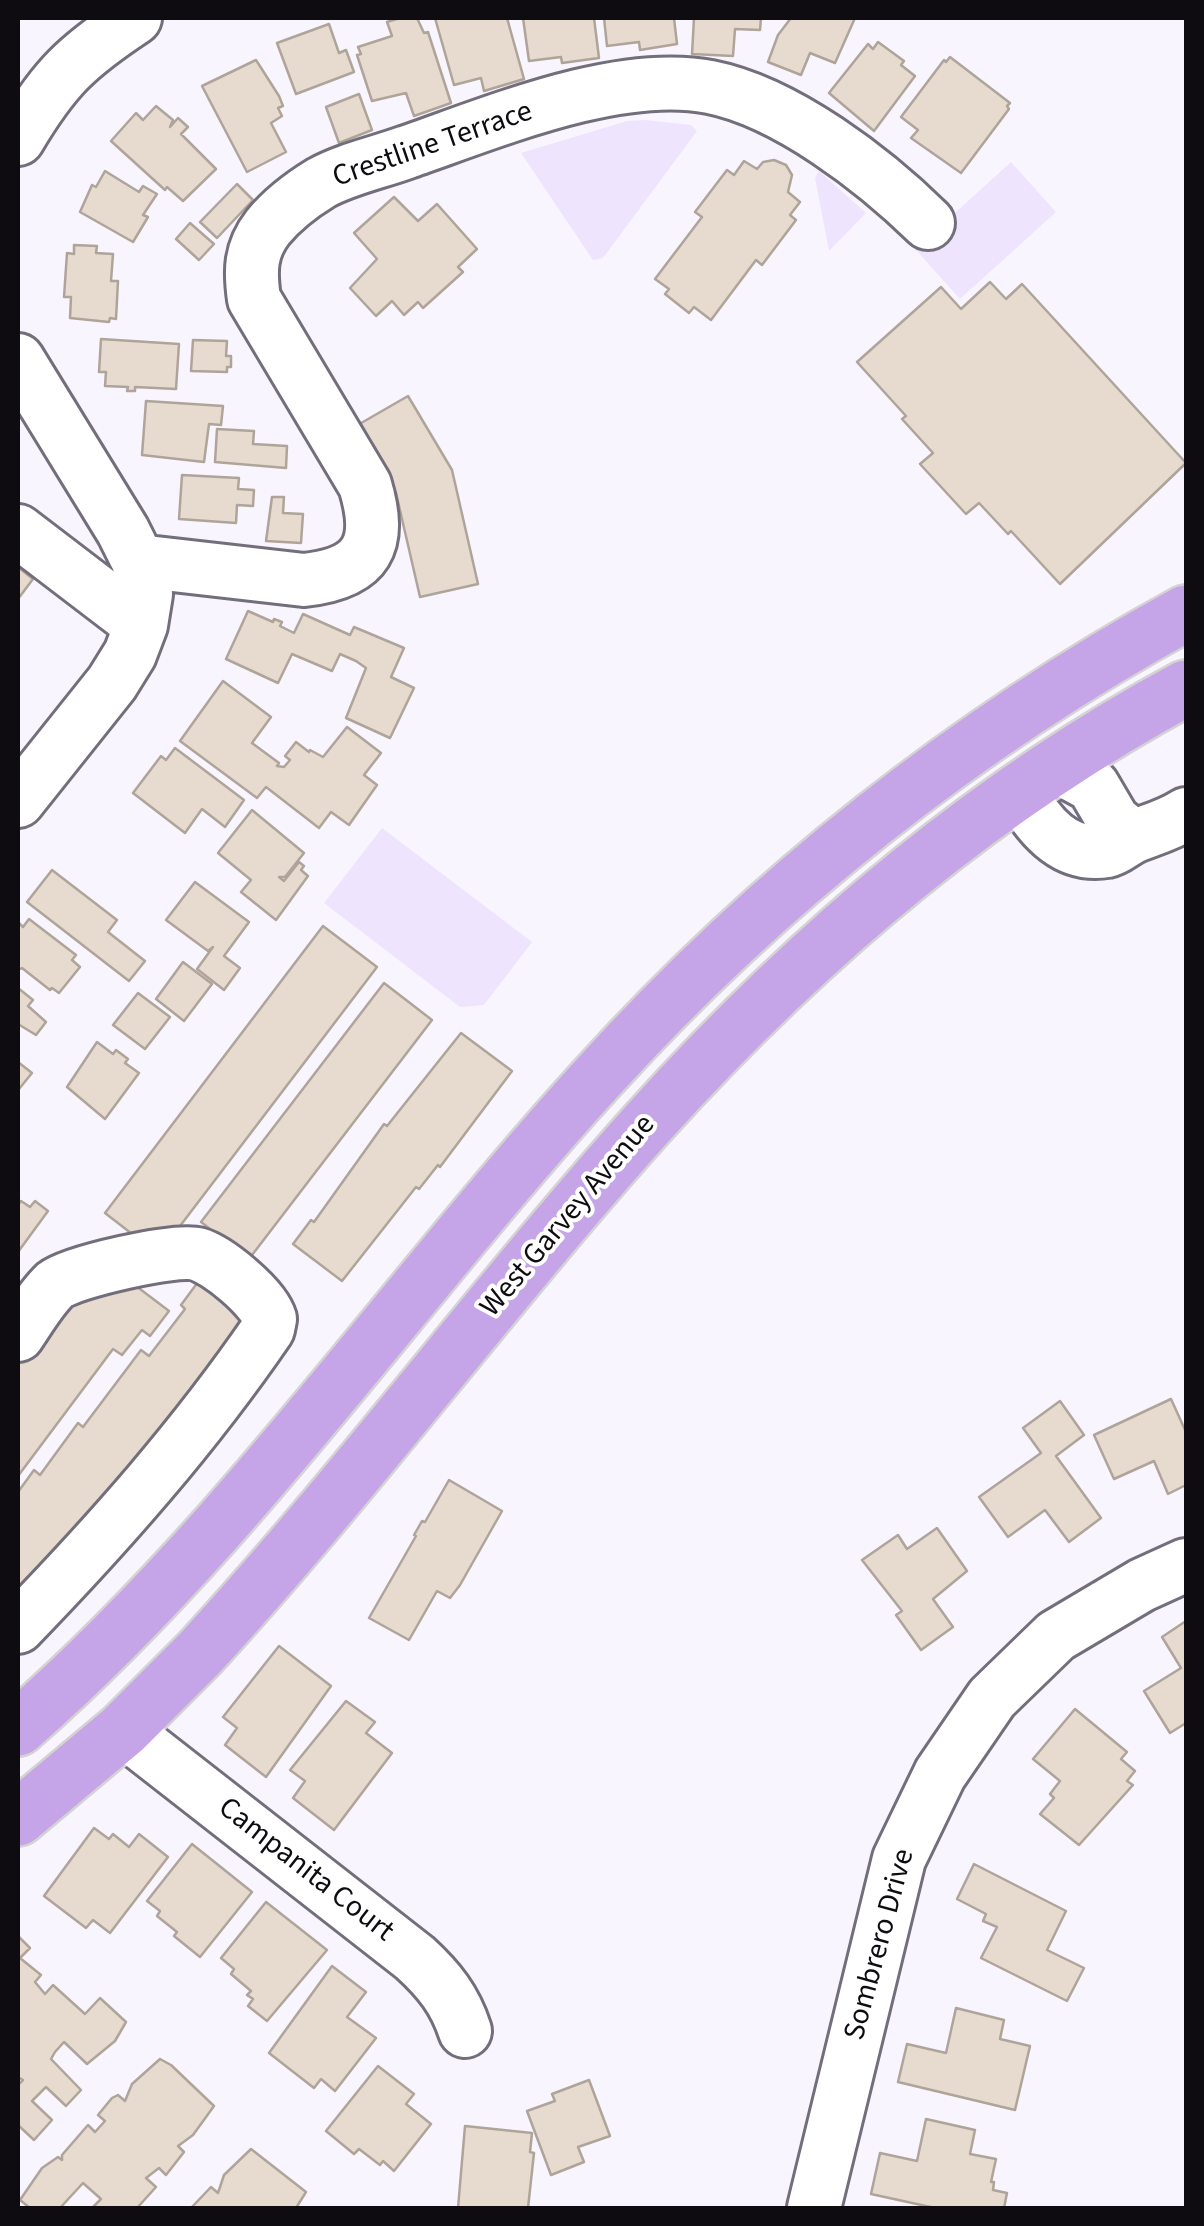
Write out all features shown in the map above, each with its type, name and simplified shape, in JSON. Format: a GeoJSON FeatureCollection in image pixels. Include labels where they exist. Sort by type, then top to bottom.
{"type":"FeatureCollection","features":[{"type":"Feature","properties":{"kind":"main road"},"geometry":{"type":"LineString","coordinates":[[18,1728],[107,1648],[192,1560],[561,1118],[670,1000],[797,882],[876,818],[985,738],[1186,613]]}},
{"type":"Feature","properties":{"kind":"main road","name":"West Garvey Avenue"},"geometry":{"type":"LineString","coordinates":[[18,1818],[123,1730],[234,1616],[604,1174],[694,1073],[800,968],[870,906],[1039,780],[1186,688]]}},
{"type":"Feature","properties":{"kind":"main road"},"geometry":{"type":"LineString","coordinates":[[985,738],[1039,780]]}},
{"type":"Feature","properties":{"kind":"street"},"geometry":{"type":"LineString","coordinates":[[18,139],[44,94],[84,51],[134,18]]}},
{"type":"Feature","properties":{"kind":"street","name":"Crestline Terrace"},"geometry":{"type":"LineString","coordinates":[[138,561],[304,580],[349,569],[374,534],[373,511],[365,485],[254,299],[250,268],[269,226],[324,182],[482,126],[588,94],[654,83],[685,83],[745,99],[809,131],[888,184],[928,223]]}},
{"type":"Feature","properties":{"kind":"street"},"geometry":{"type":"LineString","coordinates":[[18,360],[138,561],[146,594],[142,625],[130,654],[18,802]]}},
{"type":"Feature","properties":{"kind":"street"},"geometry":{"type":"LineString","coordinates":[[18,532],[142,625]]}},
{"type":"Feature","properties":{"kind":"street"},"geometry":{"type":"LineString","coordinates":[[1039,780],[1038,824],[1060,842],[1086,851],[1110,850],[1134,836],[1166,827],[1186,814]]}},
{"type":"Feature","properties":{"kind":"street"},"geometry":{"type":"LineString","coordinates":[[18,1334],[56,1284],[102,1266],[195,1253],[256,1296],[270,1319],[268,1329],[233,1381],[176,1454],[18,1628]]}},
{"type":"Feature","properties":{"kind":"street","name":"Sombrero Drive"},"geometry":{"type":"LineString","coordinates":[[814,2208],[899,1859],[940,1774],[992,1698],[1056,1636],[1142,1585],[1186,1565]]}},
{"type":"Feature","properties":{"kind":"street","name":"Campanita Court"},"geometry":{"type":"LineString","coordinates":[[123,1730],[416,1958],[457,2006],[465,2031]]}},
{"type":"Feature","properties":{"kind":"shaded area"},"geometry":{"type":"Polygon","coordinates":[[[627,121],[691,125],[697,131],[603,258],[593,260],[521,153],[627,121]]]}},
{"type":"Feature","properties":{"kind":"shaded area"},"geometry":{"type":"Polygon","coordinates":[[[1011,162],[1056,212],[960,299],[915,249],[1011,162]]]}},
{"type":"Feature","properties":{"kind":"shaded area"},"geometry":{"type":"Polygon","coordinates":[[[819,171],[866,213],[829,251],[815,178],[819,171]]]}},
{"type":"Feature","properties":{"kind":"shaded area"},"geometry":{"type":"Polygon","coordinates":[[[382,828],[532,942],[484,1005],[460,1007],[324,903],[382,828]]]}},
{"type":"Feature","properties":{"kind":"building"},"geometry":{"type":"Polygon","coordinates":[[[417,18],[424,33],[428,32],[451,103],[414,116],[406,93],[372,101],[358,47],[392,36],[387,22],[417,18]]]}},
{"type":"Feature","properties":{"kind":"building"},"geometry":{"type":"Polygon","coordinates":[[[435,18],[507,18],[524,79],[484,91],[481,78],[454,85],[435,18]]]}},
{"type":"Feature","properties":{"kind":"building"},"geometry":{"type":"Polygon","coordinates":[[[523,18],[594,18],[599,58],[562,63],[561,57],[529,61],[523,18]]]}},
{"type":"Feature","properties":{"kind":"building"},"geometry":{"type":"Polygon","coordinates":[[[604,18],[674,18],[677,44],[640,50],[639,42],[607,46],[604,18]]]}},
{"type":"Feature","properties":{"kind":"building"},"geometry":{"type":"Polygon","coordinates":[[[694,18],[761,18],[760,30],[735,29],[733,56],[692,54],[694,18]]]}},
{"type":"Feature","properties":{"kind":"building"},"geometry":{"type":"Polygon","coordinates":[[[791,18],[855,18],[835,63],[810,53],[801,75],[768,62],[778,35],[791,18]]]}},
{"type":"Feature","properties":{"kind":"building"},"geometry":{"type":"Polygon","coordinates":[[[329,24],[339,53],[346,50],[354,72],[296,94],[277,43],[329,24]]]}},
{"type":"Feature","properties":{"kind":"building"},"geometry":{"type":"Polygon","coordinates":[[[878,42],[904,61],[901,65],[915,76],[874,131],[829,93],[868,44],[873,49],[878,42]]]}},
{"type":"Feature","properties":{"kind":"building"},"geometry":{"type":"Polygon","coordinates":[[[950,57],[1010,103],[961,173],[911,138],[918,130],[901,117],[950,57]]]}},
{"type":"Feature","properties":{"kind":"building"},"geometry":{"type":"Polygon","coordinates":[[[256,60],[283,106],[278,108],[282,116],[271,123],[286,152],[247,172],[202,86],[256,60]]]}},
{"type":"Feature","properties":{"kind":"building"},"geometry":{"type":"Polygon","coordinates":[[[359,94],[372,130],[339,143],[326,107],[359,94]]]}},
{"type":"Feature","properties":{"kind":"building"},"geometry":{"type":"Polygon","coordinates":[[[156,106],[173,120],[170,127],[178,118],[188,127],[181,134],[216,169],[183,201],[167,187],[165,190],[111,141],[136,113],[143,120],[156,106]]]}},
{"type":"Feature","properties":{"kind":"building"},"geometry":{"type":"Polygon","coordinates":[[[774,160],[786,165],[792,175],[788,192],[800,202],[790,215],[796,220],[762,265],[756,260],[711,320],[694,307],[689,313],[665,294],[669,289],[655,279],[702,217],[695,212],[727,170],[734,175],[744,161],[757,169],[763,162],[774,160]]]}},
{"type":"Feature","properties":{"kind":"building"},"geometry":{"type":"Polygon","coordinates":[[[105,171],[139,192],[143,186],[157,194],[143,215],[148,217],[133,242],[80,212],[92,185],[96,187],[105,171]]]}},
{"type":"Feature","properties":{"kind":"building"},"geometry":{"type":"Polygon","coordinates":[[[237,184],[253,200],[217,238],[200,222],[237,184]]]}},
{"type":"Feature","properties":{"kind":"building"},"geometry":{"type":"Polygon","coordinates":[[[394,197],[418,221],[437,204],[477,249],[458,267],[463,272],[423,308],[418,302],[404,315],[392,301],[376,316],[350,288],[377,259],[354,233],[394,197]]]}},
{"type":"Feature","properties":{"kind":"building"},"geometry":{"type":"Polygon","coordinates":[[[190,223],[214,244],[199,260],[176,239],[190,223]]]}},
{"type":"Feature","properties":{"kind":"building"},"geometry":{"type":"Polygon","coordinates":[[[74,245],[97,246],[96,253],[113,254],[111,281],[118,281],[116,319],[110,318],[109,322],[70,318],[71,297],[64,297],[67,253],[74,254],[74,245]]]}},
{"type":"Feature","properties":{"kind":"building"},"geometry":{"type":"Polygon","coordinates":[[[990,282],[1006,299],[1022,284],[1186,463],[1060,584],[979,503],[966,514],[920,464],[933,453],[857,362],[941,287],[961,309],[990,282]]]}},
{"type":"Feature","properties":{"kind":"building"},"geometry":{"type":"Polygon","coordinates":[[[101,339],[179,344],[176,389],[135,387],[135,391],[127,391],[128,387],[105,386],[106,372],[99,372],[101,339]]]}},
{"type":"Feature","properties":{"kind":"building"},"geometry":{"type":"Polygon","coordinates":[[[193,340],[227,341],[226,356],[231,356],[231,367],[227,367],[227,372],[191,371],[193,340]]]}},
{"type":"Feature","properties":{"kind":"building"},"geometry":{"type":"Polygon","coordinates":[[[408,396],[452,470],[478,584],[420,597],[396,493],[356,426],[408,396]]]}},
{"type":"Feature","properties":{"kind":"building"},"geometry":{"type":"Polygon","coordinates":[[[146,401],[223,406],[221,425],[209,424],[204,462],[142,455],[146,401]]]}},
{"type":"Feature","properties":{"kind":"building"},"geometry":{"type":"Polygon","coordinates":[[[217,429],[254,431],[253,444],[287,446],[286,468],[215,462],[217,429]]]}},
{"type":"Feature","properties":{"kind":"building"},"geometry":{"type":"Polygon","coordinates":[[[182,475],[239,478],[238,489],[254,490],[253,506],[237,505],[236,523],[179,519],[182,475]]]}},
{"type":"Feature","properties":{"kind":"building"},"geometry":{"type":"Polygon","coordinates":[[[272,497],[284,497],[283,513],[303,514],[301,543],[266,541],[272,497]]]}},
{"type":"Feature","properties":{"kind":"building"},"geometry":{"type":"Polygon","coordinates":[[[18,567],[33,579],[18,599],[18,567]]]}},
{"type":"Feature","properties":{"kind":"building"},"geometry":{"type":"Polygon","coordinates":[[[248,611],[282,622],[280,626],[294,633],[303,614],[350,635],[354,627],[404,648],[391,677],[414,688],[390,738],[346,718],[366,668],[356,661],[340,654],[332,671],[292,654],[278,683],[226,659],[248,611]]]}},
{"type":"Feature","properties":{"kind":"building"},"geometry":{"type":"Polygon","coordinates":[[[223,681],[271,717],[252,743],[279,763],[277,766],[284,767],[290,760],[285,756],[296,742],[323,757],[347,727],[381,753],[364,775],[377,785],[349,825],[331,812],[319,828],[266,787],[257,798],[180,741],[223,681]]]}},
{"type":"Feature","properties":{"kind":"building"},"geometry":{"type":"Polygon","coordinates":[[[175,748],[244,800],[225,827],[202,809],[185,833],[133,793],[161,756],[166,760],[175,748]]]}},
{"type":"Feature","properties":{"kind":"building"},"geometry":{"type":"Polygon","coordinates":[[[252,810],[304,853],[285,877],[279,877],[284,881],[299,862],[308,876],[276,920],[241,892],[251,880],[218,853],[252,810]]]}},
{"type":"Feature","properties":{"kind":"building"},"geometry":{"type":"Polygon","coordinates":[[[52,870],[117,920],[108,932],[145,961],[129,981],[27,902],[52,870]]]}},
{"type":"Feature","properties":{"kind":"building"},"geometry":{"type":"Polygon","coordinates":[[[195,882],[249,922],[224,956],[240,968],[224,990],[197,969],[213,947],[208,951],[166,920],[195,882]]]}},
{"type":"Feature","properties":{"kind":"building"},"geometry":{"type":"Polygon","coordinates":[[[29,919],[76,955],[72,960],[80,967],[59,993],[22,968],[18,970],[18,922],[23,927],[29,919]]]}},
{"type":"Feature","properties":{"kind":"building"},"geometry":{"type":"Polygon","coordinates":[[[323,926],[377,967],[177,1230],[172,1227],[154,1251],[105,1213],[323,926]]]}},
{"type":"Feature","properties":{"kind":"building"},"geometry":{"type":"Polygon","coordinates":[[[183,962],[212,984],[184,1021],[156,999],[183,962]]]}},
{"type":"Feature","properties":{"kind":"building"},"geometry":{"type":"Polygon","coordinates":[[[384,983],[432,1020],[249,1259],[201,1222],[384,983]]]}},
{"type":"Feature","properties":{"kind":"building"},"geometry":{"type":"Polygon","coordinates":[[[18,988],[33,1000],[28,1006],[46,1022],[36,1035],[18,1024],[18,988]]]}},
{"type":"Feature","properties":{"kind":"building"},"geometry":{"type":"Polygon","coordinates":[[[138,993],[170,1017],[145,1049],[113,1025],[138,993]]]}},
{"type":"Feature","properties":{"kind":"building"},"geometry":{"type":"Polygon","coordinates":[[[461,1033],[512,1071],[440,1167],[419,1189],[416,1187],[342,1281],[293,1244],[311,1220],[314,1222],[384,1124],[387,1126],[461,1033]]]}},
{"type":"Feature","properties":{"kind":"building"},"geometry":{"type":"Polygon","coordinates":[[[97,1042],[113,1054],[116,1050],[139,1073],[105,1119],[67,1087],[97,1042]]]}},
{"type":"Feature","properties":{"kind":"building"},"geometry":{"type":"Polygon","coordinates":[[[18,1062],[32,1073],[19,1089],[18,1088],[18,1062]]]}},
{"type":"Feature","properties":{"kind":"building"},"geometry":{"type":"Polygon","coordinates":[[[21,1201],[30,1207],[35,1201],[48,1211],[18,1252],[18,1205],[21,1201]]]}},
{"type":"Feature","properties":{"kind":"building"},"geometry":{"type":"Polygon","coordinates":[[[115,1270],[169,1311],[150,1336],[142,1330],[122,1355],[113,1349],[18,1476],[18,1350],[115,1270]]]}},
{"type":"Feature","properties":{"kind":"building"},"geometry":{"type":"Polygon","coordinates":[[[198,1282],[248,1318],[234,1345],[18,1608],[18,1492],[34,1470],[40,1475],[78,1423],[83,1427],[141,1350],[149,1356],[185,1309],[181,1305],[198,1282]]]}},
{"type":"Feature","properties":{"kind":"building"},"geometry":{"type":"Polygon","coordinates":[[[1171,1399],[1186,1432],[1186,1485],[1168,1494],[1154,1461],[1114,1479],[1094,1435],[1171,1399]]]}},
{"type":"Feature","properties":{"kind":"building"},"geometry":{"type":"Polygon","coordinates":[[[1060,1401],[1084,1435],[1056,1456],[1101,1518],[1069,1542],[1045,1510],[1008,1537],[979,1497],[1041,1453],[1023,1428],[1060,1401]]]}},
{"type":"Feature","properties":{"kind":"building"},"geometry":{"type":"Polygon","coordinates":[[[449,1480],[502,1511],[460,1585],[450,1598],[437,1591],[409,1640],[369,1618],[449,1480]]]}},
{"type":"Feature","properties":{"kind":"building"},"geometry":{"type":"Polygon","coordinates":[[[937,1528],[967,1571],[933,1599],[953,1627],[921,1650],[896,1615],[902,1611],[862,1560],[898,1535],[907,1549],[937,1528]]]}},
{"type":"Feature","properties":{"kind":"building"},"geometry":{"type":"Polygon","coordinates":[[[1186,1621],[1186,1723],[1170,1733],[1144,1691],[1181,1668],[1162,1637],[1186,1621]]]}},
{"type":"Feature","properties":{"kind":"building"},"geometry":{"type":"Polygon","coordinates":[[[279,1646],[331,1686],[266,1777],[225,1745],[237,1728],[223,1717],[279,1646]]]}},
{"type":"Feature","properties":{"kind":"building"},"geometry":{"type":"Polygon","coordinates":[[[346,1701],[375,1722],[366,1733],[392,1753],[334,1830],[293,1798],[305,1781],[290,1770],[346,1701]]]}},
{"type":"Feature","properties":{"kind":"building"},"geometry":{"type":"Polygon","coordinates":[[[1075,1709],[1127,1752],[1121,1759],[1135,1771],[1127,1781],[1133,1785],[1079,1845],[1040,1814],[1054,1798],[1050,1794],[1060,1781],[1033,1759],[1075,1709]]]}},
{"type":"Feature","properties":{"kind":"building"},"geometry":{"type":"Polygon","coordinates":[[[94,1828],[109,1839],[113,1834],[129,1847],[139,1834],[168,1857],[110,1933],[93,1920],[86,1928],[44,1896],[94,1828]]]}},
{"type":"Feature","properties":{"kind":"building"},"geometry":{"type":"Polygon","coordinates":[[[192,1844],[252,1892],[200,1957],[174,1936],[177,1932],[157,1916],[160,1911],[147,1901],[192,1844]]]}},
{"type":"Feature","properties":{"kind":"building"},"geometry":{"type":"Polygon","coordinates":[[[974,1864],[1066,1911],[1047,1950],[1084,1968],[1067,2001],[981,1958],[997,1927],[983,1921],[986,1914],[957,1899],[974,1864]]]}},
{"type":"Feature","properties":{"kind":"building"},"geometry":{"type":"Polygon","coordinates":[[[266,1902],[327,1950],[267,2021],[248,2006],[253,1999],[247,1995],[251,1991],[231,1974],[234,1969],[221,1958],[266,1902]]]}},
{"type":"Feature","properties":{"kind":"building"},"geometry":{"type":"Polygon","coordinates":[[[18,1936],[30,1948],[20,1958],[41,1975],[35,1982],[45,1994],[53,1985],[85,2014],[100,1998],[126,2022],[115,2041],[87,2064],[64,2042],[55,2052],[51,2059],[81,2090],[66,2106],[46,2087],[32,2101],[52,2120],[34,2140],[18,2125],[18,2085],[23,2080],[18,2077],[18,1936]]]}},
{"type":"Feature","properties":{"kind":"building"},"geometry":{"type":"Polygon","coordinates":[[[332,1966],[366,1992],[347,2017],[376,2038],[335,2091],[321,2079],[314,2088],[269,2053],[332,1966]]]}},
{"type":"Feature","properties":{"kind":"building"},"geometry":{"type":"Polygon","coordinates":[[[956,2008],[1004,2020],[1000,2039],[1030,2046],[1015,2110],[898,2082],[907,2044],[946,2053],[956,2008]]]}},
{"type":"Feature","properties":{"kind":"building"},"geometry":{"type":"Polygon","coordinates":[[[160,2059],[214,2106],[193,2135],[178,2146],[184,2152],[166,2175],[159,2168],[146,2178],[156,2187],[137,2208],[92,2208],[101,2199],[83,2183],[60,2208],[30,2208],[20,2200],[42,2168],[58,2157],[62,2160],[88,2125],[95,2132],[105,2121],[98,2115],[112,2098],[118,2095],[125,2101],[132,2084],[160,2059]]]}},
{"type":"Feature","properties":{"kind":"building"},"geometry":{"type":"Polygon","coordinates":[[[378,2066],[414,2094],[406,2104],[431,2124],[394,2171],[359,2149],[354,2154],[326,2131],[378,2066]]]}},
{"type":"Feature","properties":{"kind":"building"},"geometry":{"type":"Polygon","coordinates":[[[589,2080],[610,2136],[578,2147],[584,2162],[551,2175],[527,2111],[555,2101],[552,2094],[589,2080]]]}},
{"type":"Feature","properties":{"kind":"building"},"geometry":{"type":"Polygon","coordinates":[[[926,2119],[975,2130],[970,2154],[996,2159],[991,2182],[993,2190],[1007,2193],[1004,2208],[935,2208],[871,2194],[880,2153],[917,2161],[926,2119]]]}},
{"type":"Feature","properties":{"kind":"building"},"geometry":{"type":"Polygon","coordinates":[[[465,2126],[532,2133],[530,2152],[534,2153],[528,2208],[458,2208],[465,2126]]]}},
{"type":"Feature","properties":{"kind":"building"},"geometry":{"type":"Polygon","coordinates":[[[251,2149],[306,2192],[296,2208],[191,2208],[211,2187],[218,2193],[224,2175],[251,2149]]]}}]}
